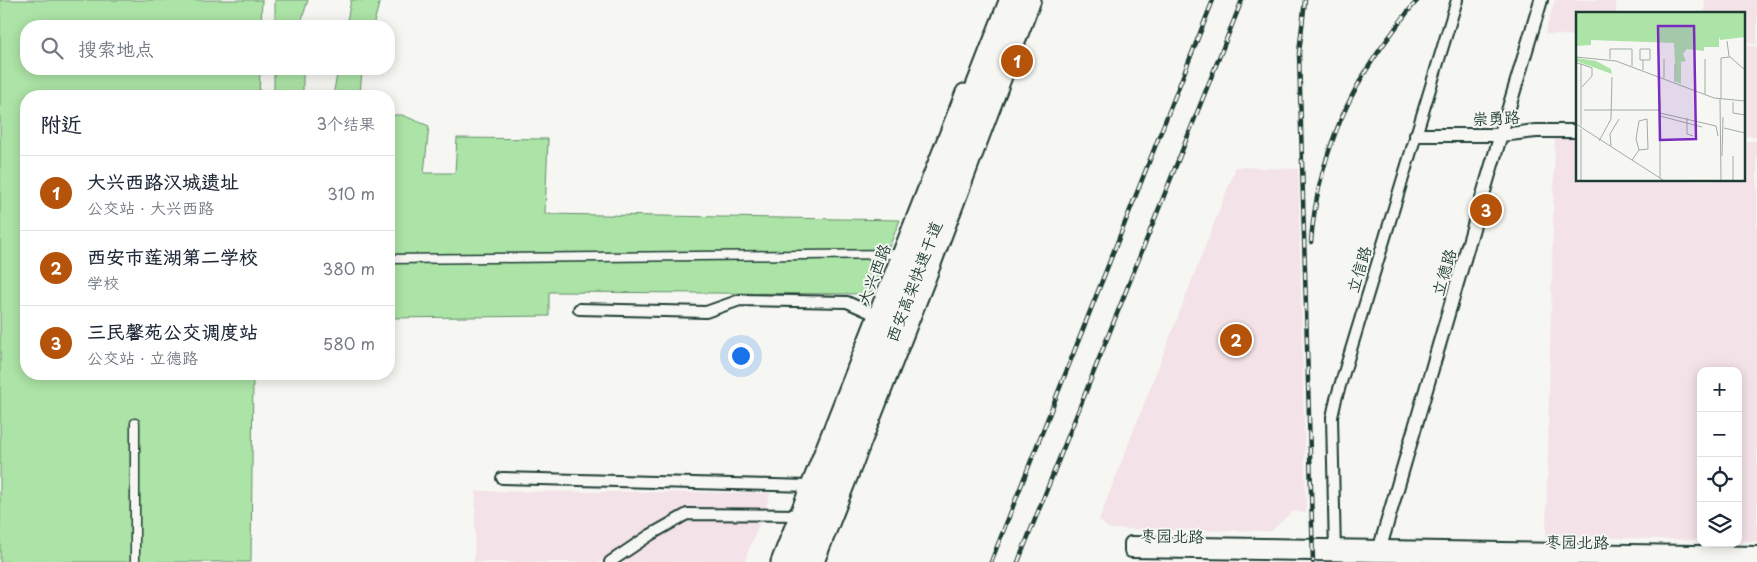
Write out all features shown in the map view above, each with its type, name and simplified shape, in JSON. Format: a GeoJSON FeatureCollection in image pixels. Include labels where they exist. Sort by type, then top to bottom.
{"type":"FeatureCollection","features":[{"type":"Feature","properties":{"kind":"highway","name":"西安高架快速干道"},"geometry":{"type":"LineString","coordinates":[[789,562],[1008,0]]}},
{"type":"Feature","properties":{"kind":"highway","name":"西安高架快速干道"},"geometry":{"type":"LineString","coordinates":[[802,562],[1024,0]]}},
{"type":"Feature","properties":{"kind":"main road","name":"大兴西路"},"geometry":{"type":"LineString","coordinates":[[779,562],[1001,0]]}},
{"type":"Feature","properties":{"kind":"main road"},"geometry":{"type":"LineString","coordinates":[[816,562],[928,278],[1033,0]]}},
{"type":"Feature","properties":{"kind":"street","name":"立信路"},"geometry":{"type":"LineString","coordinates":[[1335,549],[1332,417],[1336,399],[1457,0]]}},
{"type":"Feature","properties":{"kind":"street","name":"立德路"},"geometry":{"type":"LineString","coordinates":[[1379,550],[1541,0]]}},
{"type":"Feature","properties":{"kind":"street","name":"崇勇路"},"geometry":{"type":"LineString","coordinates":[[1416,135],[1501,135],[1536,131],[1576,132]]}},
{"type":"Feature","properties":{"kind":"street"},"geometry":{"type":"LineString","coordinates":[[395,259],[900,254]]}},
{"type":"Feature","properties":{"kind":"street"},"geometry":{"type":"LineString","coordinates":[[579,310],[706,312],[740,300],[847,302],[876,315]]}},
{"type":"Feature","properties":{"kind":"street"},"geometry":{"type":"LineString","coordinates":[[135,562],[136,423]]}},
{"type":"Feature","properties":{"kind":"street"},"geometry":{"type":"LineString","coordinates":[[502,478],[809,486]]}},
{"type":"Feature","properties":{"kind":"street"},"geometry":{"type":"LineString","coordinates":[[610,562],[687,514],[798,516]]}},
{"type":"Feature","properties":{"kind":"street","name":"枣园北路"},"geometry":{"type":"LineString","coordinates":[[1288,553],[1131,543],[1131,551],[1288,553],[1335,549],[1757,561]]}},
{"type":"Feature","properties":{"kind":"street","name":"枣园北路"},"geometry":{"type":"LineString","coordinates":[[1379,550],[1757,553]]}},
{"type":"Feature","properties":{"kind":"shaded area"},"geometry":{"type":"Polygon","coordinates":[[[1555,0],[1616,0],[1616,12],[1576,12],[1576,36],[1545,34],[1555,0]]]}},
{"type":"Feature","properties":{"kind":"shaded area"},"geometry":{"type":"Polygon","coordinates":[[[1705,0],[1757,0],[1757,44],[1744,43],[1744,12],[1704,12],[1705,0]]]}},
{"type":"Feature","properties":{"kind":"shaded area"},"geometry":{"type":"Polygon","coordinates":[[[1744,46],[1757,46],[1757,136],[1744,136],[1744,46]]]}},
{"type":"Feature","properties":{"kind":"shaded area"},"geometry":{"type":"Polygon","coordinates":[[[1555,135],[1576,136],[1576,181],[1744,181],[1744,141],[1757,141],[1757,541],[1742,541],[1742,367],[1697,367],[1697,540],[1546,536],[1555,135]]]}},
{"type":"Feature","properties":{"kind":"shaded area"},"geometry":{"type":"Polygon","coordinates":[[[1236,167],[1298,169],[1306,513],[1293,511],[1271,531],[1109,529],[1099,520],[1236,167]]]}},
{"type":"Feature","properties":{"kind":"shaded area"},"geometry":{"type":"Polygon","coordinates":[[[476,491],[771,493],[744,562],[474,562],[476,491]]]}},
{"type":"Feature","properties":{"kind":"green space"},"geometry":{"type":"Polygon","coordinates":[[[0,0],[262,0],[261,20],[20,20],[20,75],[260,75],[259,90],[20,90],[20,380],[253,380],[251,562],[0,562],[0,0]]]}},
{"type":"Feature","properties":{"kind":"green space"},"geometry":{"type":"Polygon","coordinates":[[[275,0],[308,0],[302,20],[275,20],[275,0]]]}},
{"type":"Feature","properties":{"kind":"green space"},"geometry":{"type":"Polygon","coordinates":[[[351,0],[380,0],[375,20],[347,20],[351,0]]]}},
{"type":"Feature","properties":{"kind":"green space"},"geometry":{"type":"Polygon","coordinates":[[[274,75],[303,75],[303,90],[274,90],[274,75]]]}},
{"type":"Feature","properties":{"kind":"green space"},"geometry":{"type":"Polygon","coordinates":[[[337,75],[362,75],[360,90],[334,90],[337,75]]]}},
{"type":"Feature","properties":{"kind":"green space"},"geometry":{"type":"Polygon","coordinates":[[[395,115],[402,115],[429,126],[424,173],[455,173],[457,138],[548,139],[545,214],[900,220],[870,294],[549,292],[549,316],[395,318],[395,115]]]}},
{"type":"Feature","properties":{"kind":"railway"},"geometry":{"type":"LineString","coordinates":[[991,562],[1213,0]]}},
{"type":"Feature","properties":{"kind":"railway"},"geometry":{"type":"LineString","coordinates":[[1018,562],[1242,0]]}},
{"type":"Feature","properties":{"kind":"railway"},"geometry":{"type":"LineString","coordinates":[[1305,0],[1299,53],[1313,562]]}},
{"type":"Feature","properties":{"kind":"railway"},"geometry":{"type":"LineString","coordinates":[[1311,242],[1314,213],[1327,158],[1347,106],[1375,56],[1418,0]]}},
{"type":"Feature","properties":{"kind":"place","name":"大兴西路汉城遗址"},"geometry":{"type":"Point","coordinates":[1017,61]}},
{"type":"Feature","properties":{"kind":"place","name":"三民馨苑公交调度站"},"geometry":{"type":"Point","coordinates":[1486,210]}},
{"type":"Feature","properties":{"kind":"place","name":"西安市莲湖第二学校"},"geometry":{"type":"Point","coordinates":[1236,340]}}]}
